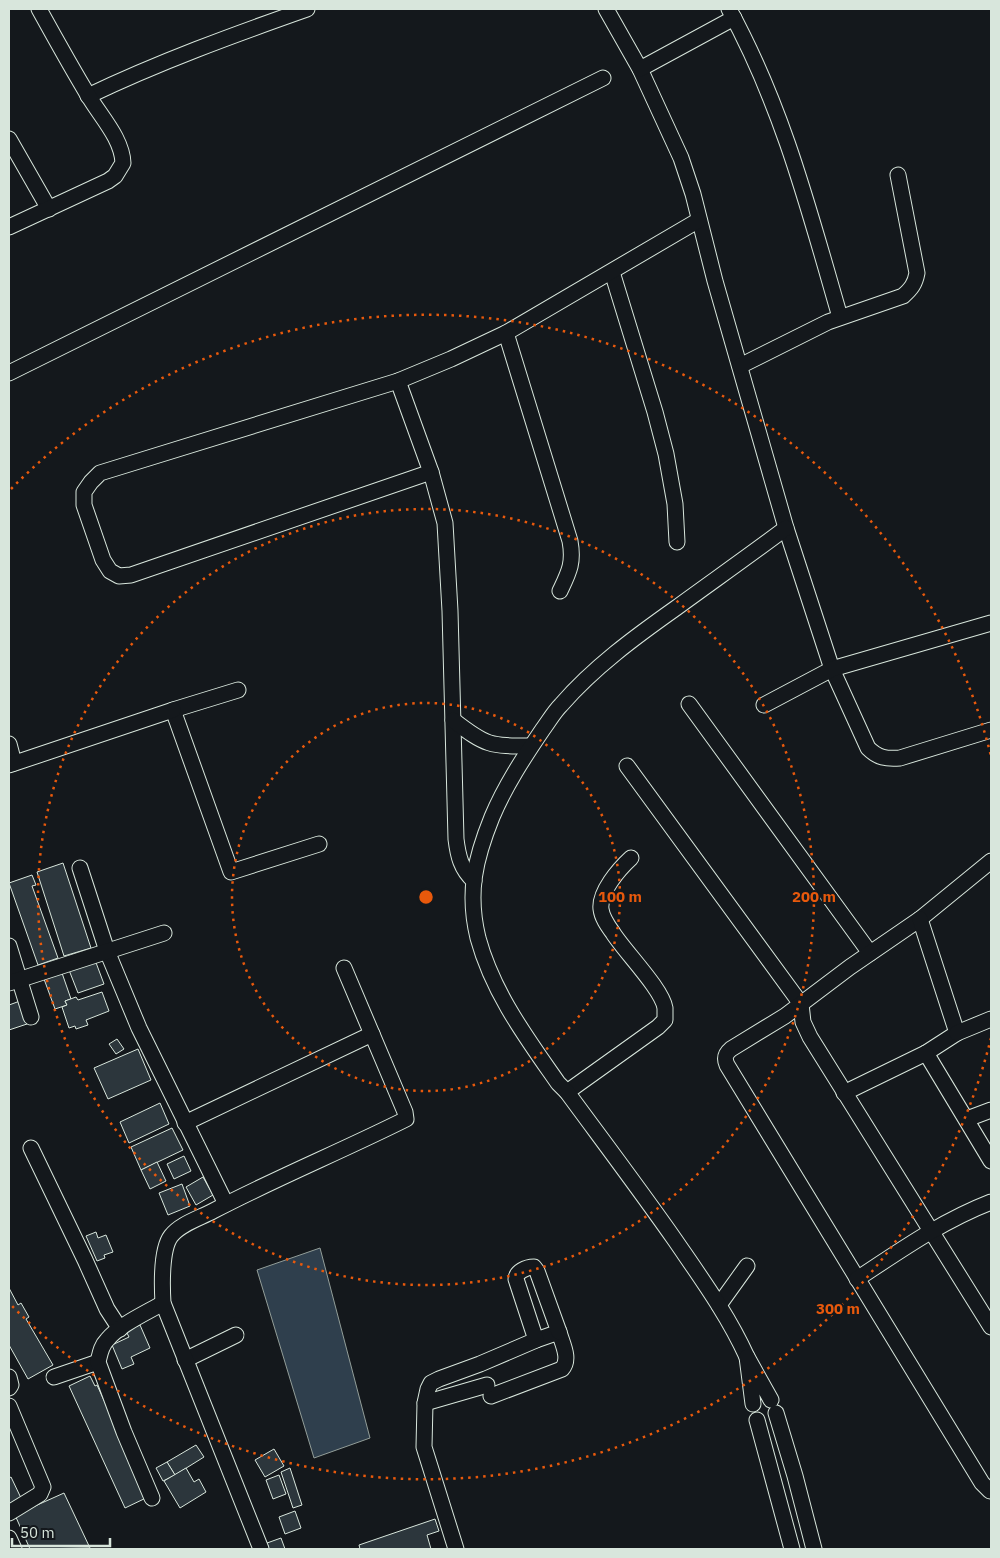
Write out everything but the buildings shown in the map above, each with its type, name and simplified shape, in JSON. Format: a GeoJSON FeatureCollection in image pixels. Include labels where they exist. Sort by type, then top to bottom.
{"type":"FeatureCollection","features":[{"type":"Feature","properties":{"kind":"street"},"geometry":{"type":"LineString","coordinates":[[9,227],[108,181],[115,176],[123,163],[120,148],[39,9]]}},
{"type":"Feature","properties":{"kind":"street"},"geometry":{"type":"LineString","coordinates":[[88,96],[174,58],[307,9]]}},
{"type":"Feature","properties":{"kind":"street"},"geometry":{"type":"LineString","coordinates":[[606,9],[640,69],[682,158],[714,281],[786,528],[832,669],[868,748],[874,754],[886,759],[900,758],[991,730]]}},
{"type":"Feature","properties":{"kind":"street"},"geometry":{"type":"LineString","coordinates":[[640,69],[731,13],[745,39],[774,104],[796,165],[840,317]]}},
{"type":"Feature","properties":{"kind":"street"},"geometry":{"type":"LineString","coordinates":[[9,373],[603,78]]}},
{"type":"Feature","properties":{"kind":"street"},"geometry":{"type":"LineString","coordinates":[[9,139],[49,209]]}},
{"type":"Feature","properties":{"kind":"street"},"geometry":{"type":"LineString","coordinates":[[740,366],[840,317],[902,296],[910,290],[916,281],[915,263],[898,175]]}},
{"type":"Feature","properties":{"kind":"street"},"geometry":{"type":"LineString","coordinates":[[431,472],[131,575],[119,576],[110,572],[103,560],[84,505],[84,492],[100,473],[398,381],[506,334],[699,220]]}},
{"type":"Feature","properties":{"kind":"street"},"geometry":{"type":"LineString","coordinates":[[612,272],[666,454],[675,504],[677,542]]}},
{"type":"Feature","properties":{"kind":"street"},"geometry":{"type":"LineString","coordinates":[[506,334],[570,541],[572,555],[570,568],[560,592]]}},
{"type":"Feature","properties":{"kind":"street"},"geometry":{"type":"LineString","coordinates":[[398,381],[431,472],[445,523],[450,610],[457,848],[458,857],[465,873],[474,881]]}},
{"type":"Feature","properties":{"kind":"street"},"geometry":{"type":"LineString","coordinates":[[786,528],[637,636],[595,670],[560,706],[531,746],[502,794],[481,846],[474,881],[473,901],[478,937],[488,970],[514,1019],[558,1083],[567,1092],[632,1179],[719,1305],[740,1341],[773,1406],[795,1476],[814,1549]]}},
{"type":"Feature","properties":{"kind":"street"},"geometry":{"type":"LineString","coordinates":[[764,705],[832,669],[991,623]]}},
{"type":"Feature","properties":{"kind":"street"},"geometry":{"type":"LineString","coordinates":[[9,744],[12,764],[238,690]]}},
{"type":"Feature","properties":{"kind":"street"},"geometry":{"type":"LineString","coordinates":[[689,704],[870,953]]}},
{"type":"Feature","properties":{"kind":"street"},"geometry":{"type":"LineString","coordinates":[[173,710],[231,872],[318,844]]}},
{"type":"Feature","properties":{"kind":"street"},"geometry":{"type":"LineString","coordinates":[[453,720],[485,742],[498,746],[531,746]]}},
{"type":"Feature","properties":{"kind":"street"},"geometry":{"type":"LineString","coordinates":[[627,766],[801,1004],[803,1022],[810,1037],[991,1327]]}},
{"type":"Feature","properties":{"kind":"street"},"geometry":{"type":"LineString","coordinates":[[567,1092],[665,1020],[665,1007],[658,992],[621,946],[604,919],[601,908],[611,881],[617,871],[631,858]]}},
{"type":"Feature","properties":{"kind":"street"},"geometry":{"type":"LineString","coordinates":[[991,863],[920,919],[809,996],[801,1004],[731,1049],[726,1054],[725,1059],[982,1483],[991,1490]]}},
{"type":"Feature","properties":{"kind":"street"},"geometry":{"type":"LineString","coordinates":[[80,868],[106,951],[139,1028],[226,1204]]}},
{"type":"Feature","properties":{"kind":"street"},"geometry":{"type":"LineString","coordinates":[[920,919],[957,1032]]}},
{"type":"Feature","properties":{"kind":"street"},"geometry":{"type":"LineString","coordinates":[[14,981],[164,933]]}},
{"type":"Feature","properties":{"kind":"street"},"geometry":{"type":"LineString","coordinates":[[9,946],[14,981],[31,1017]]}},
{"type":"Feature","properties":{"kind":"street"},"geometry":{"type":"LineString","coordinates":[[261,1549],[163,1303],[162,1288],[166,1249],[170,1237],[177,1230],[226,1204],[406,1119],[405,1112],[344,968]]}},
{"type":"Feature","properties":{"kind":"street"},"geometry":{"type":"LineString","coordinates":[[844,1093],[926,1053],[957,1032],[991,1019]]}},
{"type":"Feature","properties":{"kind":"street"},"geometry":{"type":"LineString","coordinates":[[185,1123],[372,1034]]}},
{"type":"Feature","properties":{"kind":"street"},"geometry":{"type":"LineString","coordinates":[[926,1053],[991,1161]]}},
{"type":"Feature","properties":{"kind":"street"},"geometry":{"type":"LineString","coordinates":[[966,1119],[991,1110]]}},
{"type":"Feature","properties":{"kind":"street"},"geometry":{"type":"LineString","coordinates":[[31,1148],[106,1308],[120,1329]]}},
{"type":"Feature","properties":{"kind":"street"},"geometry":{"type":"LineString","coordinates":[[857,1279],[930,1230],[964,1212],[991,1202]]}},
{"type":"Feature","properties":{"kind":"street"},"geometry":{"type":"LineString","coordinates":[[719,1305],[747,1266]]}},
{"type":"Feature","properties":{"kind":"street"},"geometry":{"type":"LineString","coordinates":[[425,1403],[491,1396],[562,1369],[567,1360],[559,1332],[537,1271],[534,1267],[530,1267],[519,1273],[516,1279],[536,1340]]}},
{"type":"Feature","properties":{"kind":"street"},"geometry":{"type":"LineString","coordinates":[[152,1498],[124,1432],[98,1362],[100,1351],[106,1340],[120,1329],[163,1303]]}},
{"type":"Feature","properties":{"kind":"street"},"geometry":{"type":"LineString","coordinates":[[456,1549],[424,1447],[425,1403],[426,1394],[431,1383],[559,1332]]}},
{"type":"Feature","properties":{"kind":"street"},"geometry":{"type":"LineString","coordinates":[[185,1360],[236,1335]]}},
{"type":"Feature","properties":{"kind":"street"},"geometry":{"type":"LineString","coordinates":[[747,1357],[753,1404]]}},
{"type":"Feature","properties":{"kind":"street"},"geometry":{"type":"LineString","coordinates":[[54,1377],[98,1362]]}},
{"type":"Feature","properties":{"kind":"street"},"geometry":{"type":"LineString","coordinates":[[480,1364],[491,1396]]}},
{"type":"Feature","properties":{"kind":"street"},"geometry":{"type":"LineString","coordinates":[[9,1377],[11,1385],[9,1388]]}},
{"type":"Feature","properties":{"kind":"street"},"geometry":{"type":"LineString","coordinates":[[9,1406],[43,1488],[40,1494],[9,1512]]}},
{"type":"Feature","properties":{"kind":"street"},"geometry":{"type":"LineString","coordinates":[[757,1420],[792,1549]]}},
{"type":"Feature","properties":{"kind":"street"},"geometry":{"type":"LineString","coordinates":[[774,1483],[795,1476]]}},
{"type":"Feature","properties":{"kind":"street"},"geometry":{"type":"LineString","coordinates":[[9,1538],[14,1549]]}},
{"type":"Feature","properties":{"kind":"water"},"geometry":{"type":"Polygon","coordinates":[[[320,1248],[370,1438],[314,1458],[257,1270],[320,1248]]]}}]}
